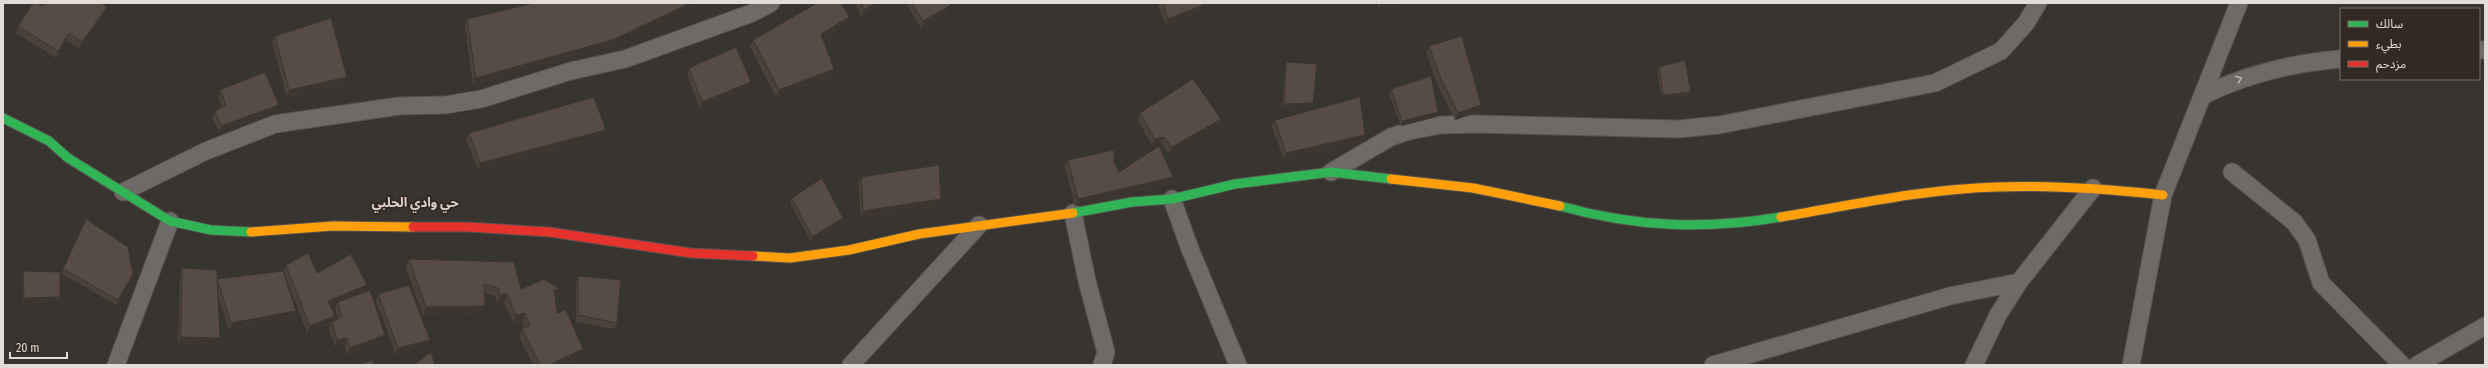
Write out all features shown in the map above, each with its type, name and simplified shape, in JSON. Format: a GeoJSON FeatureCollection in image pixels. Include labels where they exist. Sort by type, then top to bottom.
{"type":"FeatureCollection","features":[{"type":"Feature","properties":{"kind":"street"},"geometry":{"type":"LineString","coordinates":[[123,192],[206,151],[275,124],[399,106],[445,105],[481,99],[571,71],[639,55],[752,13],[771,3]]}},
{"type":"Feature","properties":{"kind":"street"},"geometry":{"type":"LineString","coordinates":[[1331,172],[1391,137],[1409,131],[1441,125],[1476,124],[1679,129],[1718,125],[1934,83],[2001,51],[2026,23],[2038,3]]}},
{"type":"Feature","properties":{"kind":"street"},"geometry":{"type":"LineString","coordinates":[[2131,365],[2163,195],[2204,95],[2239,3]]}},
{"type":"Feature","properties":{"kind":"street"},"geometry":{"type":"LineString","coordinates":[[2204,95],[2236,80],[2263,71],[2340,59]]}},
{"type":"Feature","properties":{"kind":"street"},"geometry":{"type":"LineString","coordinates":[[3,118],[49,141],[68,158],[170,221],[211,230],[246,232],[333,226],[476,227],[549,232],[691,253],[790,258],[849,250],[919,234],[1073,213],[1118,204],[1172,199],[1235,184],[1331,172],[1473,188],[1538,200],[1585,212],[1659,225],[1713,226],[1745,223],[1912,195],[1996,188],[2093,188],[2163,195]]}},
{"type":"Feature","properties":{"kind":"street"},"geometry":{"type":"LineString","coordinates":[[2232,172],[2294,222],[2307,240],[2320,283],[2402,365]]}},
{"type":"Feature","properties":{"kind":"street"},"geometry":{"type":"LineString","coordinates":[[1974,365],[1998,315],[2019,282],[2093,188]]}},
{"type":"Feature","properties":{"kind":"street"},"geometry":{"type":"LineString","coordinates":[[1172,199],[1190,249],[1238,365]]}},
{"type":"Feature","properties":{"kind":"street"},"geometry":{"type":"LineString","coordinates":[[1073,213],[1087,281],[1106,352],[1102,365]]}},
{"type":"Feature","properties":{"kind":"street"},"geometry":{"type":"LineString","coordinates":[[116,365],[170,221]]}},
{"type":"Feature","properties":{"kind":"street"},"geometry":{"type":"LineString","coordinates":[[851,365],[979,225]]}},
{"type":"Feature","properties":{"kind":"street"},"geometry":{"type":"LineString","coordinates":[[1713,365],[1950,296],[2019,282]]}},
{"type":"Feature","properties":{"kind":"street"},"geometry":{"type":"LineString","coordinates":[[2417,365],[2485,326]]}},
{"type":"Feature","properties":{"kind":"building"},"geometry":{"type":"Polygon","coordinates":[[[33,3],[43,6],[45,3],[101,3],[107,7],[82,42],[69,33],[58,51],[18,26],[33,3]]]}},
{"type":"Feature","properties":{"kind":"building"},"geometry":{"type":"Polygon","coordinates":[[[534,3],[690,3],[615,39],[476,78],[467,19],[534,3]]]}},
{"type":"Feature","properties":{"kind":"building"},"geometry":{"type":"Polygon","coordinates":[[[817,3],[841,3],[849,17],[821,34],[834,69],[779,90],[753,40],[817,3]]]}},
{"type":"Feature","properties":{"kind":"building"},"geometry":{"type":"Polygon","coordinates":[[[861,3],[875,3],[864,10],[861,3]]]}},
{"type":"Feature","properties":{"kind":"building"},"geometry":{"type":"Polygon","coordinates":[[[912,3],[949,3],[950,6],[923,21],[912,3]]]}},
{"type":"Feature","properties":{"kind":"building"},"geometry":{"type":"Polygon","coordinates":[[[1163,3],[1202,3],[1203,5],[1168,19],[1163,3]]]}},
{"type":"Feature","properties":{"kind":"building"},"geometry":{"type":"Polygon","coordinates":[[[331,18],[347,77],[289,90],[275,36],[331,18]]]}},
{"type":"Feature","properties":{"kind":"building"},"geometry":{"type":"Polygon","coordinates":[[[1462,36],[1481,105],[1458,113],[1441,79],[1429,46],[1462,36]]]}},
{"type":"Feature","properties":{"kind":"building"},"geometry":{"type":"Polygon","coordinates":[[[736,47],[751,82],[702,102],[689,68],[736,47]]]}},
{"type":"Feature","properties":{"kind":"building"},"geometry":{"type":"Polygon","coordinates":[[[1685,60],[1691,92],[1663,95],[1659,67],[1685,60]]]}},
{"type":"Feature","properties":{"kind":"building"},"geometry":{"type":"Polygon","coordinates":[[[1286,62],[1317,64],[1313,103],[1284,104],[1286,62]]]}},
{"type":"Feature","properties":{"kind":"building"},"geometry":{"type":"Polygon","coordinates":[[[265,72],[279,105],[221,126],[215,111],[226,105],[220,90],[265,72]]]}},
{"type":"Feature","properties":{"kind":"building"},"geometry":{"type":"Polygon","coordinates":[[[1431,76],[1438,112],[1402,121],[1391,89],[1431,76]]]}},
{"type":"Feature","properties":{"kind":"building"},"geometry":{"type":"Polygon","coordinates":[[[1193,79],[1221,119],[1172,147],[1164,137],[1155,139],[1140,113],[1193,79]]]}},
{"type":"Feature","properties":{"kind":"building"},"geometry":{"type":"Polygon","coordinates":[[[594,97],[606,130],[480,163],[469,133],[594,97]]]}},
{"type":"Feature","properties":{"kind":"building"},"geometry":{"type":"Polygon","coordinates":[[[1360,97],[1365,135],[1286,153],[1275,120],[1360,97]]]}},
{"type":"Feature","properties":{"kind":"building"},"geometry":{"type":"Polygon","coordinates":[[[1159,146],[1173,177],[1078,199],[1068,160],[1114,150],[1114,162],[1119,172],[1159,146]]]}},
{"type":"Feature","properties":{"kind":"building"},"geometry":{"type":"Polygon","coordinates":[[[939,165],[941,199],[863,211],[861,177],[939,165]]]}},
{"type":"Feature","properties":{"kind":"building"},"geometry":{"type":"Polygon","coordinates":[[[822,178],[843,218],[812,237],[792,198],[822,178]]]}},
{"type":"Feature","properties":{"kind":"building"},"geometry":{"type":"Polygon","coordinates":[[[86,219],[128,247],[133,274],[118,300],[63,269],[86,219]]]}},
{"type":"Feature","properties":{"kind":"building"},"geometry":{"type":"Polygon","coordinates":[[[308,253],[317,273],[351,254],[367,285],[328,301],[335,316],[310,326],[286,265],[308,253]]]}},
{"type":"Feature","properties":{"kind":"building"},"geometry":{"type":"Polygon","coordinates":[[[409,259],[514,262],[521,289],[544,279],[560,289],[554,290],[557,313],[566,310],[583,349],[549,365],[540,365],[522,329],[530,326],[525,313],[516,315],[507,294],[500,295],[498,288],[484,284],[485,306],[426,307],[409,259]]]}},
{"type":"Feature","properties":{"kind":"building"},"geometry":{"type":"Polygon","coordinates":[[[182,268],[217,270],[220,338],[181,337],[182,268]]]}},
{"type":"Feature","properties":{"kind":"building"},"geometry":{"type":"Polygon","coordinates":[[[23,271],[60,272],[60,297],[24,298],[23,271]]]}},
{"type":"Feature","properties":{"kind":"building"},"geometry":{"type":"Polygon","coordinates":[[[283,271],[296,311],[231,323],[217,279],[283,271]]]}},
{"type":"Feature","properties":{"kind":"building"},"geometry":{"type":"Polygon","coordinates":[[[578,276],[621,280],[617,323],[578,315],[578,276]]]}},
{"type":"Feature","properties":{"kind":"building"},"geometry":{"type":"Polygon","coordinates":[[[409,285],[430,340],[398,348],[378,294],[409,285]]]}},
{"type":"Feature","properties":{"kind":"building"},"geometry":{"type":"Polygon","coordinates":[[[370,290],[385,335],[350,348],[347,338],[337,340],[332,322],[342,317],[338,302],[370,290]]]}},
{"type":"Feature","properties":{"kind":"building"},"geometry":{"type":"Polygon","coordinates":[[[431,352],[435,365],[414,365],[431,352]]]}},
{"type":"Feature","properties":{"kind":"building"},"geometry":{"type":"Polygon","coordinates":[[[373,360],[374,365],[357,365],[373,360]]]}},
{"type":"Feature","properties":{"kind":"traffic: fast"},"geometry":{"type":"LineString","coordinates":[[3,118],[49,141],[68,158],[170,221],[211,230],[251,232]]}},
{"type":"Feature","properties":{"kind":"traffic: fast"},"geometry":{"type":"LineString","coordinates":[[1073,213],[1132,202],[1172,199],[1235,184],[1331,172],[1391,179]]}},
{"type":"Feature","properties":{"kind":"traffic: fast"},"geometry":{"type":"LineString","coordinates":[[1560,206],[1615,218],[1670,224],[1725,224],[1781,217]]}},
{"type":"Feature","properties":{"kind":"traffic: slow"},"geometry":{"type":"LineString","coordinates":[[1391,179],[1473,188],[1560,206]]}},
{"type":"Feature","properties":{"kind":"traffic: slow"},"geometry":{"type":"LineString","coordinates":[[1781,217],[1888,198],[1970,188],[2059,187],[2101,189],[2163,195]]}},
{"type":"Feature","properties":{"kind":"traffic: slow"},"geometry":{"type":"LineString","coordinates":[[753,256],[790,258],[849,250],[919,234],[1073,213]]}},
{"type":"Feature","properties":{"kind":"traffic: slow"},"geometry":{"type":"LineString","coordinates":[[251,232],[333,226],[413,227]]}},
{"type":"Feature","properties":{"kind":"traffic: jam"},"geometry":{"type":"LineString","coordinates":[[413,227],[468,227],[549,232],[691,253],[753,256]]}},
{"type":"Feature","properties":{"kind":"district","name":"حي وادي الحلبي"},"geometry":{"type":"Point","coordinates":[415,202]}}]}
